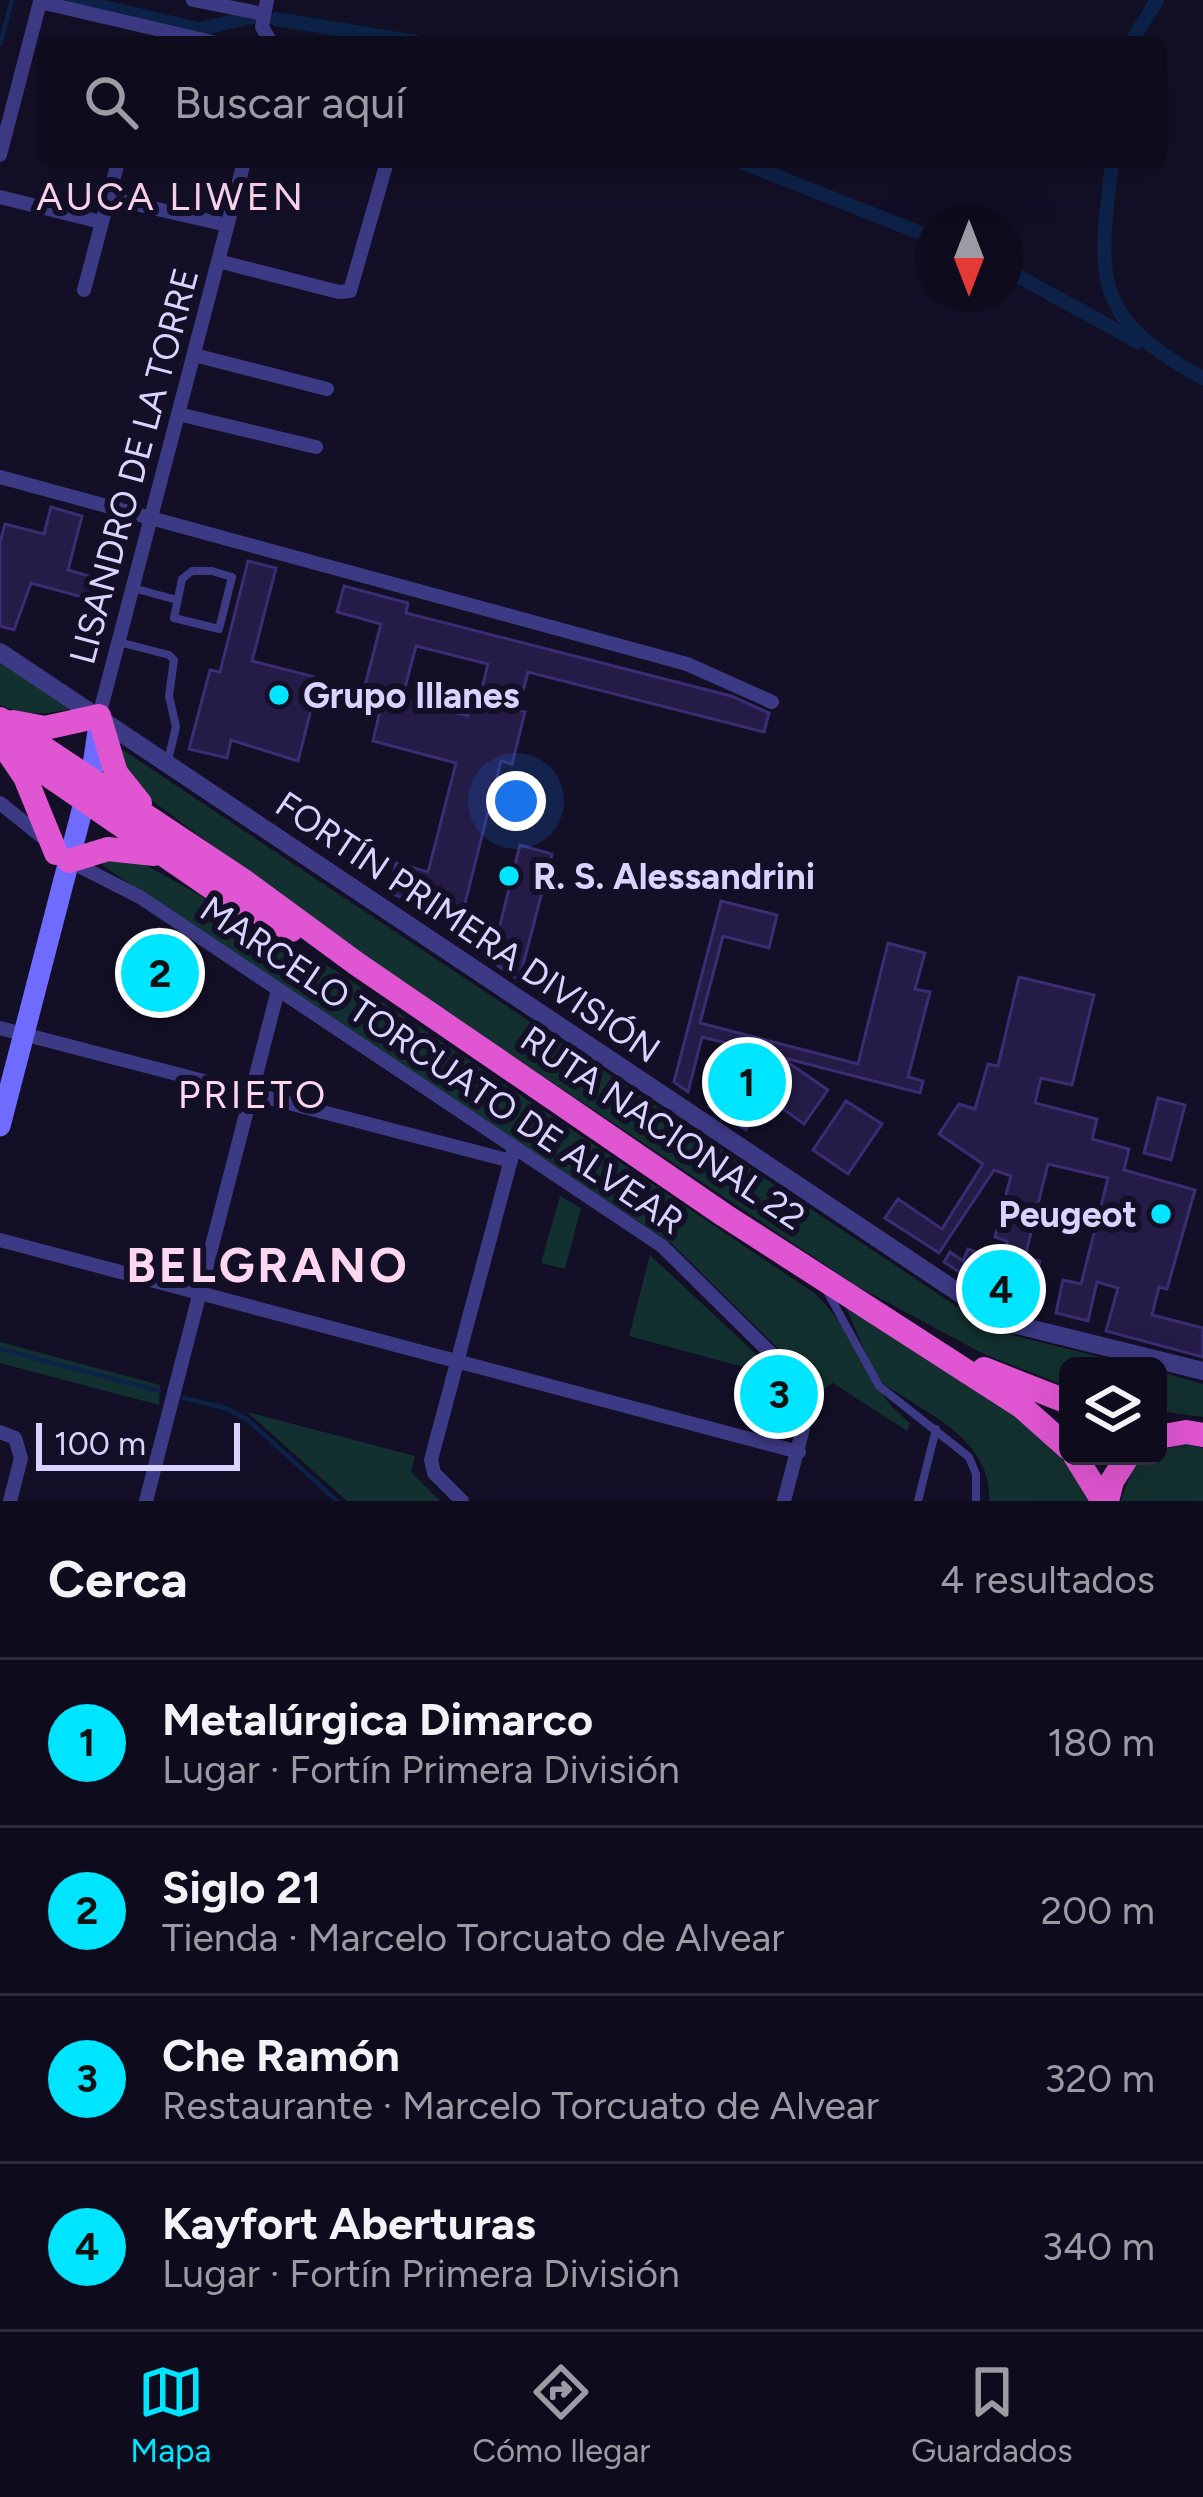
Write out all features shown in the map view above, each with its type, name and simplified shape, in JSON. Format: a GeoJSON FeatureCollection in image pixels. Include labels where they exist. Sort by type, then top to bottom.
{"type":"FeatureCollection","features":[{"type":"Feature","properties":{"kind":"highway"},"geometry":{"type":"LineString","coordinates":[[0,718],[45,728],[99,716],[116,772],[168,830]]}},
{"type":"Feature","properties":{"kind":"highway","name":"RUTA NACIONAL 22"},"geometry":{"type":"LineString","coordinates":[[0,718],[174,862],[226,896],[357,964]]}},
{"type":"Feature","properties":{"kind":"highway"},"geometry":{"type":"LineString","coordinates":[[0,744],[25,777],[62,857],[122,848],[174,862]]}},
{"type":"Feature","properties":{"kind":"highway","name":"RUTA NACIONAL 22"},"geometry":{"type":"LineString","coordinates":[[0,744],[168,830],[357,964],[1036,1418],[1059,1440]]}},
{"type":"Feature","properties":{"kind":"highway","name":"RUTA NACIONAL 22"},"geometry":{"type":"LineString","coordinates":[[932,1347],[1059,1398]]}},
{"type":"Feature","properties":{"kind":"highway"},"geometry":{"type":"LineString","coordinates":[[1167,1429],[1198,1434]]}},
{"type":"Feature","properties":{"kind":"highway"},"geometry":{"type":"LineString","coordinates":[[1167,1436],[1198,1434]]}},
{"type":"Feature","properties":{"kind":"highway"},"geometry":{"type":"LineString","coordinates":[[1081,1465],[1105,1501]]}},
{"type":"Feature","properties":{"kind":"highway"},"geometry":{"type":"LineString","coordinates":[[1105,1501],[1122,1465]]}},
{"type":"Feature","properties":{"kind":"main road"},"geometry":{"type":"LineString","coordinates":[[0,1069],[99,716]]}},
{"type":"Feature","properties":{"kind":"main road"},"geometry":{"type":"LineString","coordinates":[[0,1126],[11,1031]]}},
{"type":"Feature","properties":{"kind":"street"},"geometry":{"type":"LineString","coordinates":[[193,0],[266,7]]}},
{"type":"Feature","properties":{"kind":"street"},"geometry":{"type":"LineString","coordinates":[[0,155],[40,2],[150,35]]}},
{"type":"Feature","properties":{"kind":"street"},"geometry":{"type":"LineString","coordinates":[[84,290],[116,168]]}},
{"type":"Feature","properties":{"kind":"street","name":"LISANDRO DE LA TORRE"},"geometry":{"type":"LineString","coordinates":[[99,716],[242,168]]}},
{"type":"Feature","properties":{"kind":"street"},"geometry":{"type":"LineString","coordinates":[[218,261],[350,291],[385,168]]}},
{"type":"Feature","properties":{"kind":"street"},"geometry":{"type":"LineString","coordinates":[[0,197],[101,222]]}},
{"type":"Feature","properties":{"kind":"street"},"geometry":{"type":"LineString","coordinates":[[109,198],[227,226]]}},
{"type":"Feature","properties":{"kind":"street"},"geometry":{"type":"LineString","coordinates":[[194,355],[327,389]]}},
{"type":"Feature","properties":{"kind":"street"},"geometry":{"type":"LineString","coordinates":[[178,414],[316,447]]}},
{"type":"Feature","properties":{"kind":"street"},"geometry":{"type":"LineString","coordinates":[[0,477],[686,664],[772,703]]}},
{"type":"Feature","properties":{"kind":"street","name":"FORTÍN PRIMERA DIVISIÓN"},"geometry":{"type":"LineString","coordinates":[[0,652],[992,1315],[1199,1372]]}},
{"type":"Feature","properties":{"kind":"street","name":"MARCELO TORCUATO DE ALVEAR"},"geometry":{"type":"LineString","coordinates":[[0,803],[30,824],[62,857],[133,893],[474,1120],[513,1154],[669,1251],[813,1396],[799,1452]]}},
{"type":"Feature","properties":{"kind":"street"},"geometry":{"type":"LineString","coordinates":[[146,1501],[278,990]]}},
{"type":"Feature","properties":{"kind":"street"},"geometry":{"type":"LineString","coordinates":[[11,1031],[459,1147],[513,1154],[431,1464],[462,1501]]}},
{"type":"Feature","properties":{"kind":"street"},"geometry":{"type":"LineString","coordinates":[[459,1147],[478,1138],[474,1120]]}},
{"type":"Feature","properties":{"kind":"street"},"geometry":{"type":"LineString","coordinates":[[0,1240],[799,1452],[784,1501]]}},
{"type":"Feature","properties":{"kind":"street"},"geometry":{"type":"LineString","coordinates":[[0,1432],[16,1438],[20,1445],[10,1501]]}},
{"type":"Feature","properties":{"kind":"lane"},"geometry":{"type":"LineString","coordinates":[[206,570],[232,578],[217,630],[175,620],[177,600],[187,573],[206,570]]}},
{"type":"Feature","properties":{"kind":"lane"},"geometry":{"type":"LineString","coordinates":[[134,588],[177,600]]}},
{"type":"Feature","properties":{"kind":"lane"},"geometry":{"type":"LineString","coordinates":[[119,642],[174,660],[169,696],[176,727],[166,767]]}},
{"type":"Feature","properties":{"kind":"lane"},"geometry":{"type":"LineString","coordinates":[[808,1269],[838,1306],[879,1386],[963,1450],[974,1465],[976,1501]]}},
{"type":"Feature","properties":{"kind":"lane"},"geometry":{"type":"LineString","coordinates":[[918,1501],[936,1429]]}},
{"type":"Feature","properties":{"kind":"green space"},"geometry":{"type":"Polygon","coordinates":[[[0,660],[74,708],[37,713],[0,705],[0,660]]]}},
{"type":"Feature","properties":{"kind":"green space"},"geometry":{"type":"Polygon","coordinates":[[[111,742],[992,1330],[1101,1357],[1059,1357],[1059,1383],[982,1353],[857,1286],[329,933],[134,787],[111,742]]]}},
{"type":"Feature","properties":{"kind":"green space"},"geometry":{"type":"Polygon","coordinates":[[[103,860],[142,863],[338,972],[814,1293],[840,1324],[881,1392],[910,1423],[907,1431],[833,1383],[821,1391],[671,1243],[103,866],[103,860]]]}},
{"type":"Feature","properties":{"kind":"green space"},"geometry":{"type":"Polygon","coordinates":[[[560,1196],[581,1208],[565,1269],[541,1263],[560,1196]]]}},
{"type":"Feature","properties":{"kind":"green space"},"geometry":{"type":"Polygon","coordinates":[[[650,1255],[772,1369],[770,1374],[629,1336],[650,1255]]]}},
{"type":"Feature","properties":{"kind":"green space"},"geometry":{"type":"Polygon","coordinates":[[[845,1305],[1014,1413],[1059,1452],[1059,1465],[1069,1465],[1091,1501],[989,1501],[987,1480],[969,1445],[875,1375],[845,1305]]]}},
{"type":"Feature","properties":{"kind":"green space"},"geometry":{"type":"Polygon","coordinates":[[[0,1342],[160,1385],[159,1405],[0,1363],[0,1342]]]}},
{"type":"Feature","properties":{"kind":"green space"},"geometry":{"type":"Polygon","coordinates":[[[1167,1374],[1203,1384],[1203,1417],[1167,1412],[1167,1374]]]}},
{"type":"Feature","properties":{"kind":"green space"},"geometry":{"type":"Polygon","coordinates":[[[247,1412],[415,1456],[411,1472],[440,1501],[347,1501],[247,1412]]]}},
{"type":"Feature","properties":{"kind":"green space"},"geometry":{"type":"Polygon","coordinates":[[[1186,1444],[1203,1448],[1203,1501],[1121,1501],[1131,1472],[1138,1465],[1167,1465],[1167,1449],[1186,1444]]]}},
{"type":"Feature","properties":{"kind":"building"},"geometry":{"type":"Polygon","coordinates":[[[51,507],[82,516],[68,570],[99,579],[93,600],[31,583],[14,630],[0,626],[0,543],[5,524],[44,534],[51,507]]]}},
{"type":"Feature","properties":{"kind":"building"},"geometry":{"type":"Polygon","coordinates":[[[248,561],[276,568],[252,661],[319,678],[298,761],[231,740],[227,758],[189,749],[210,670],[220,672],[248,561]]]}},
{"type":"Feature","properties":{"kind":"building"},"geometry":{"type":"Polygon","coordinates":[[[344,586],[408,603],[406,613],[731,696],[769,713],[764,732],[528,672],[518,710],[525,712],[512,764],[501,761],[461,919],[421,909],[422,904],[389,893],[396,863],[428,872],[456,763],[373,741],[381,706],[361,701],[381,624],[337,612],[344,586]],[[416,646],[402,699],[468,716],[472,699],[479,700],[488,664],[416,646]]]}},
{"type":"Feature","properties":{"kind":"building"},"geometry":{"type":"Polygon","coordinates":[[[520,845],[552,854],[519,980],[491,961],[520,845]]]}},
{"type":"Feature","properties":{"kind":"building"},"geometry":{"type":"Polygon","coordinates":[[[721,901],[777,915],[769,948],[723,936],[700,1023],[858,1064],[888,943],[925,953],[915,989],[930,992],[908,1077],[923,1081],[920,1093],[780,1057],[828,1090],[804,1124],[762,1094],[747,1117],[752,1120],[746,1130],[709,1106],[747,1048],[702,1037],[688,1092],[674,1082],[721,901]]]}},
{"type":"Feature","properties":{"kind":"building"},"geometry":{"type":"Polygon","coordinates":[[[159,928],[200,955],[168,1004],[119,990],[159,928]]]}},
{"type":"Feature","properties":{"kind":"building"},"geometry":{"type":"Polygon","coordinates":[[[1019,977],[1094,995],[1072,1085],[1041,1078],[1035,1103],[1097,1119],[1092,1139],[1129,1149],[1124,1170],[1195,1190],[1167,1289],[1159,1287],[1152,1315],[1203,1328],[1203,1357],[1106,1331],[1118,1288],[1097,1282],[1088,1321],[1056,1313],[1063,1280],[1081,1284],[1108,1178],[1048,1164],[1025,1257],[1040,1261],[1029,1311],[1013,1307],[944,1262],[950,1252],[963,1261],[968,1249],[1003,1263],[1007,1241],[995,1237],[1011,1176],[994,1170],[939,1253],[885,1218],[898,1199],[942,1229],[983,1164],[939,1134],[959,1104],[975,1109],[988,1064],[998,1066],[1019,977]]]}},
{"type":"Feature","properties":{"kind":"building"},"geometry":{"type":"Polygon","coordinates":[[[1158,1098],[1185,1105],[1171,1160],[1144,1153],[1158,1098]]]}},
{"type":"Feature","properties":{"kind":"building"},"geometry":{"type":"Polygon","coordinates":[[[846,1101],[882,1124],[848,1174],[813,1150],[846,1101]]]}},
{"type":"Feature","properties":{"kind":"waterway"},"geometry":{"type":"LineString","coordinates":[[0,44],[12,0]]}},
{"type":"Feature","properties":{"kind":"waterway"},"geometry":{"type":"LineString","coordinates":[[73,0],[199,29],[253,17]]}},
{"type":"Feature","properties":{"kind":"waterway"},"geometry":{"type":"LineString","coordinates":[[1135,36],[1157,0]]}},
{"type":"Feature","properties":{"kind":"waterway"},"geometry":{"type":"LineString","coordinates":[[276,19],[380,36]]}},
{"type":"Feature","properties":{"kind":"waterway"},"geometry":{"type":"LineString","coordinates":[[756,168],[915,231]]}},
{"type":"Feature","properties":{"kind":"waterway"},"geometry":{"type":"LineString","coordinates":[[1111,168],[1105,237],[1110,291],[1121,314],[1140,335],[1203,378]]}},
{"type":"Feature","properties":{"kind":"waterway"},"geometry":{"type":"LineString","coordinates":[[1023,279],[1138,342]]}},
{"type":"Feature","properties":{"kind":"waterway"},"geometry":{"type":"LineString","coordinates":[[0,1349],[159,1391]]}},
{"type":"Feature","properties":{"kind":"waterway"},"geometry":{"type":"LineString","coordinates":[[184,1398],[225,1408],[248,1420],[337,1501]]}},
{"type":"Feature","properties":{"kind":"place","name":"Grupo Illanes"},"geometry":{"type":"Point","coordinates":[279,695]}},
{"type":"Feature","properties":{"kind":"place","name":"R. S. Alessandrini"},"geometry":{"type":"Point","coordinates":[509,876]}},
{"type":"Feature","properties":{"kind":"place","name":"Siglo 21"},"geometry":{"type":"Point","coordinates":[160,973]}},
{"type":"Feature","properties":{"kind":"place","name":"Metalúrgica Dimarco"},"geometry":{"type":"Point","coordinates":[747,1082]}},
{"type":"Feature","properties":{"kind":"place","name":"Peugeot"},"geometry":{"type":"Point","coordinates":[1161,1214]}},
{"type":"Feature","properties":{"kind":"place","name":"Kayfort Aberturas"},"geometry":{"type":"Point","coordinates":[1001,1289]}},
{"type":"Feature","properties":{"kind":"place","name":"Che Ramón"},"geometry":{"type":"Point","coordinates":[779,1394]}},
{"type":"Feature","properties":{"kind":"district","name":"AUCA LIWEN"},"geometry":{"type":"Point","coordinates":[171,196]}},
{"type":"Feature","properties":{"kind":"district","name":"PRIETO"},"geometry":{"type":"Point","coordinates":[253,1094]}},
{"type":"Feature","properties":{"kind":"district","name":"BELGRANO"},"geometry":{"type":"Point","coordinates":[268,1265]}}]}
